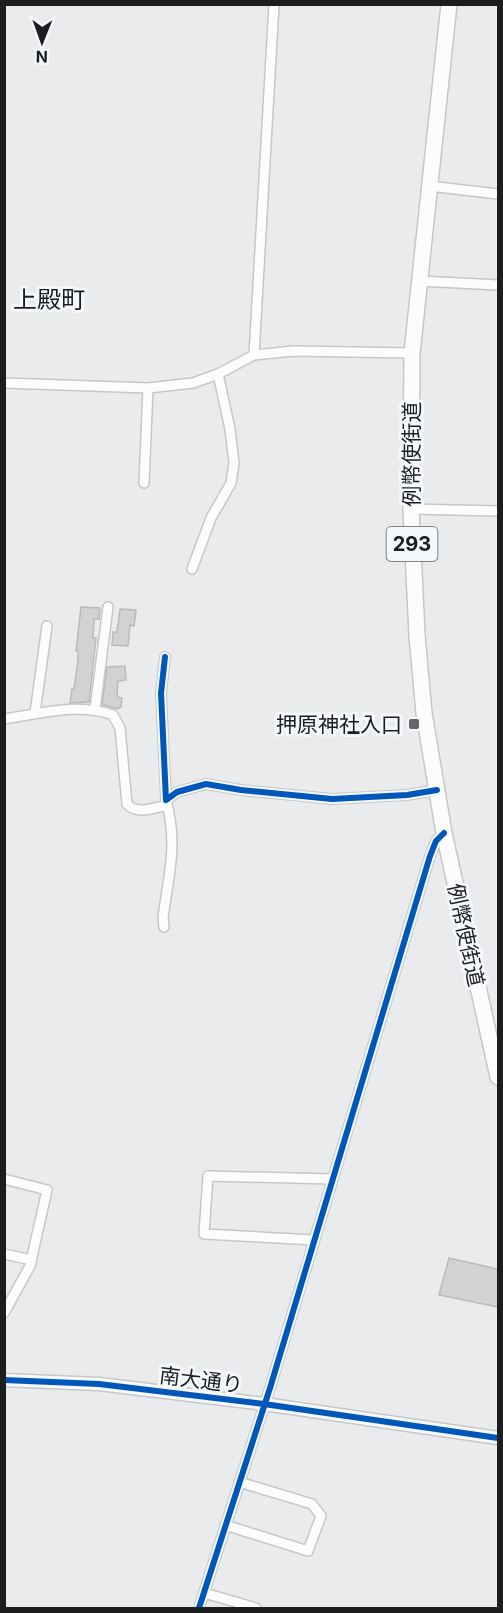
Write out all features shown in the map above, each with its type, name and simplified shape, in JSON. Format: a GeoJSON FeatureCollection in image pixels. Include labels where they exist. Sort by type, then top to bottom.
{"type":"FeatureCollection","features":[{"type":"Feature","properties":{"kind":"highway","name":"例幣使街道"},"geometry":{"type":"LineString","coordinates":[[449,4],[412,353],[411,509],[419,672],[424,713],[444,833],[498,1077]]}},
{"type":"Feature","properties":{"kind":"street"},"geometry":{"type":"LineString","coordinates":[[254,355],[274,4]]}},
{"type":"Feature","properties":{"kind":"street"},"geometry":{"type":"LineString","coordinates":[[429,186],[498,194]]}},
{"type":"Feature","properties":{"kind":"street"},"geometry":{"type":"LineString","coordinates":[[419,281],[498,285]]}},
{"type":"Feature","properties":{"kind":"street"},"geometry":{"type":"LineString","coordinates":[[4,383],[148,387],[192,383],[218,374],[254,355],[292,351],[412,353]]}},
{"type":"Feature","properties":{"kind":"street"},"geometry":{"type":"LineString","coordinates":[[192,569],[211,518],[231,483],[234,463],[218,374]]}},
{"type":"Feature","properties":{"kind":"street"},"geometry":{"type":"LineString","coordinates":[[144,483],[148,387]]}},
{"type":"Feature","properties":{"kind":"street"},"geometry":{"type":"LineString","coordinates":[[411,509],[498,511]]}},
{"type":"Feature","properties":{"kind":"street"},"geometry":{"type":"LineString","coordinates":[[95,709],[108,606]]}},
{"type":"Feature","properties":{"kind":"street"},"geometry":{"type":"LineString","coordinates":[[35,713],[47,626]]}},
{"type":"Feature","properties":{"kind":"street"},"geometry":{"type":"LineString","coordinates":[[164,927],[162,917],[173,847],[167,802],[161,693],[165,657]]}},
{"type":"Feature","properties":{"kind":"street"},"geometry":{"type":"LineString","coordinates":[[4,719],[35,713],[95,709],[113,715],[118,723],[127,804],[139,810],[167,802],[177,792],[206,784],[241,790],[332,799],[406,795],[437,790]]}},
{"type":"Feature","properties":{"kind":"street"},"geometry":{"type":"LineString","coordinates":[[199,1608],[264,1404],[430,856],[436,840],[444,833]]}},
{"type":"Feature","properties":{"kind":"street"},"geometry":{"type":"LineString","coordinates":[[314,1240],[204,1234],[208,1176],[332,1179]]}},
{"type":"Feature","properties":{"kind":"street"},"geometry":{"type":"LineString","coordinates":[[4,1179],[48,1190],[32,1260],[8,1299],[4,1313]]}},
{"type":"Feature","properties":{"kind":"street"},"geometry":{"type":"LineString","coordinates":[[4,1254],[32,1260]]}},
{"type":"Feature","properties":{"kind":"street","name":"南大通り"},"geometry":{"type":"LineString","coordinates":[[4,1380],[99,1384],[264,1404],[498,1438]]}},
{"type":"Feature","properties":{"kind":"street"},"geometry":{"type":"LineString","coordinates":[[225,1525],[308,1551],[321,1516],[312,1504],[239,1482]]}},
{"type":"Feature","properties":{"kind":"street"},"geometry":{"type":"LineString","coordinates":[[204,1593],[254,1608]]}},
{"type":"Feature","properties":{"kind":"building"},"geometry":{"type":"Polygon","coordinates":[[[81,607],[100,608],[99,619],[94,619],[93,638],[96,638],[89,702],[70,703],[78,660],[78,651],[76,651],[81,607]]]}},
{"type":"Feature","properties":{"kind":"building"},"geometry":{"type":"Polygon","coordinates":[[[120,609],[136,610],[134,626],[130,625],[128,646],[112,645],[113,632],[117,632],[120,609]]]}},
{"type":"Feature","properties":{"kind":"building"},"geometry":{"type":"Polygon","coordinates":[[[125,666],[126,680],[118,681],[117,697],[122,698],[121,707],[117,709],[102,704],[107,667],[125,666]]]}},
{"type":"Feature","properties":{"kind":"building"},"geometry":{"type":"Polygon","coordinates":[[[449,1258],[498,1269],[498,1307],[439,1295],[449,1258]]]}},
{"type":"Feature","properties":{"kind":"cycle path"},"geometry":{"type":"LineString","coordinates":[[165,657],[161,693],[166,800],[177,792],[206,784],[241,790],[332,799],[407,795],[437,790]]}},
{"type":"Feature","properties":{"kind":"cycle path"},"geometry":{"type":"LineString","coordinates":[[199,1608],[270,1388],[430,856],[436,841],[444,833]]}},
{"type":"Feature","properties":{"kind":"cycle path"},"geometry":{"type":"LineString","coordinates":[[4,1380],[99,1384],[264,1404],[498,1438]]}},
{"type":"Feature","properties":{"kind":"place","name":"押原神社入口"},"geometry":{"type":"Point","coordinates":[414,724]}},
{"type":"Feature","properties":{"kind":"district","name":"上殿町"},"geometry":{"type":"Point","coordinates":[49,299]}}]}
